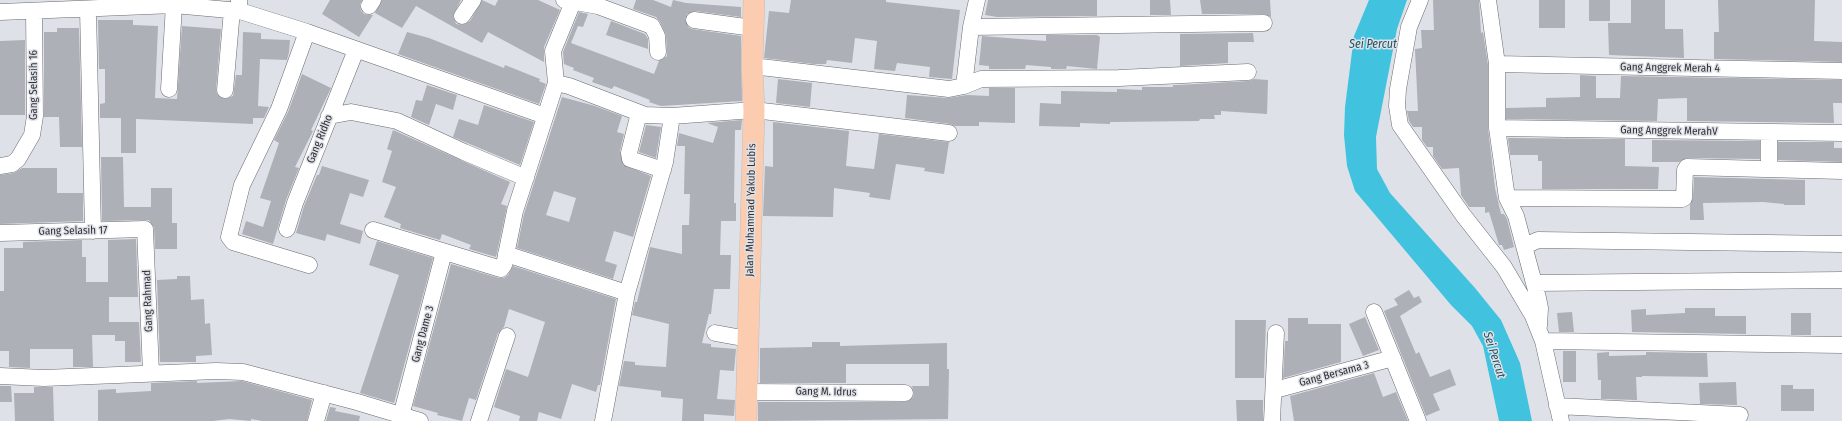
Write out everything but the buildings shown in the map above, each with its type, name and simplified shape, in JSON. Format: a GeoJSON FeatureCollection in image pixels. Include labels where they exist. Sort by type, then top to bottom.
{"type":"FeatureCollection","features":[{"type":"Feature","properties":{"kind":"main road","name":"Jalan Muhammad Yakub Lubis"},"geometry":{"type":"LineString","coordinates":[[746,421],[754,110],[752,66],[754,0]]}},
{"type":"Feature","properties":{"kind":"street"},"geometry":{"type":"LineString","coordinates":[[462,16],[473,0]]}},
{"type":"Feature","properties":{"kind":"street"},"geometry":{"type":"LineString","coordinates":[[964,86],[977,0]]}},
{"type":"Feature","properties":{"kind":"street"},"geometry":{"type":"LineString","coordinates":[[1420,0],[1409,26],[1398,88],[1400,125],[1463,215],[1504,267],[1541,334]]}},
{"type":"Feature","properties":{"kind":"street"},"geometry":{"type":"LineString","coordinates":[[1488,0],[1497,64],[1497,128],[1507,198],[1516,216],[1540,308],[1541,334],[1559,414],[1740,415]]}},
{"type":"Feature","properties":{"kind":"street"},"geometry":{"type":"LineString","coordinates":[[373,230],[501,269],[504,265],[515,211],[556,83],[554,51],[568,1],[598,6],[652,26],[657,36],[658,52]]}},
{"type":"Feature","properties":{"kind":"street"},"geometry":{"type":"LineString","coordinates":[[0,12],[174,6],[237,7],[545,116]]}},
{"type":"Feature","properties":{"kind":"street"},"geometry":{"type":"LineString","coordinates":[[169,89],[174,6]]}},
{"type":"Feature","properties":{"kind":"street"},"geometry":{"type":"LineString","coordinates":[[225,90],[237,7]]}},
{"type":"Feature","properties":{"kind":"street"},"geometry":{"type":"LineString","coordinates":[[88,10],[93,231]]}},
{"type":"Feature","properties":{"kind":"street","name":"Gang Selasih 16"},"geometry":{"type":"LineString","coordinates":[[0,166],[12,164],[18,159],[32,135],[35,116],[34,12]]}},
{"type":"Feature","properties":{"kind":"street"},"geometry":{"type":"LineString","coordinates":[[694,20],[753,28]]}},
{"type":"Feature","properties":{"kind":"street"},"geometry":{"type":"LineString","coordinates":[[972,27],[1264,23]]}},
{"type":"Feature","properties":{"kind":"street"},"geometry":{"type":"LineString","coordinates":[[307,32],[279,108],[242,185],[230,237],[233,242],[309,265]]}},
{"type":"Feature","properties":{"kind":"street","name":"Gang Ridho"},"geometry":{"type":"LineString","coordinates":[[287,229],[295,203],[356,50]]}},
{"type":"Feature","properties":{"kind":"street","name":"Gang Anggrek Merah 4"},"geometry":{"type":"LineString","coordinates":[[1497,64],[1842,71]]}},
{"type":"Feature","properties":{"kind":"street"},"geometry":{"type":"LineString","coordinates":[[752,66],[949,89],[964,86],[981,79],[1119,78],[1248,72]]}},
{"type":"Feature","properties":{"kind":"street"},"geometry":{"type":"LineString","coordinates":[[556,83],[569,86],[645,115],[672,116],[754,110],[949,133]]}},
{"type":"Feature","properties":{"kind":"street"},"geometry":{"type":"LineString","coordinates":[[329,116],[351,112],[397,121],[464,152],[526,178]]}},
{"type":"Feature","properties":{"kind":"street"},"geometry":{"type":"LineString","coordinates":[[639,113],[629,153],[630,159],[663,170]]}},
{"type":"Feature","properties":{"kind":"street"},"geometry":{"type":"LineString","coordinates":[[603,421],[627,293],[663,170],[672,116]]}},
{"type":"Feature","properties":{"kind":"street","name":"Gang Anggrek MerahV"},"geometry":{"type":"LineString","coordinates":[[1497,128],[1842,133]]}},
{"type":"Feature","properties":{"kind":"street"},"geometry":{"type":"LineString","coordinates":[[1769,133],[1769,169]]}},
{"type":"Feature","properties":{"kind":"street"},"geometry":{"type":"LineString","coordinates":[[1507,198],[1680,200],[1684,198],[1685,170],[1687,167],[1842,171]]}},
{"type":"Feature","properties":{"kind":"street","name":"Gang Selasih 17"},"geometry":{"type":"LineString","coordinates":[[0,232],[146,229]]}},
{"type":"Feature","properties":{"kind":"street","name":"Gang Rahmad"},"geometry":{"type":"LineString","coordinates":[[146,229],[151,373]]}},
{"type":"Feature","properties":{"kind":"street"},"geometry":{"type":"LineString","coordinates":[[1525,246],[1538,240],[1842,244]]}},
{"type":"Feature","properties":{"kind":"street","name":"Gang Dame 3"},"geometry":{"type":"LineString","coordinates":[[401,416],[444,252]]}},
{"type":"Feature","properties":{"kind":"street"},"geometry":{"type":"LineString","coordinates":[[506,254],[627,293]]}},
{"type":"Feature","properties":{"kind":"street"},"geometry":{"type":"LineString","coordinates":[[1534,284],[1842,280]]}},
{"type":"Feature","properties":{"kind":"street"},"geometry":{"type":"LineString","coordinates":[[1374,312],[1418,421]]}},
{"type":"Feature","properties":{"kind":"street"},"geometry":{"type":"LineString","coordinates":[[715,333],[748,339]]}},
{"type":"Feature","properties":{"kind":"street"},"geometry":{"type":"LineString","coordinates":[[1272,421],[1275,390],[1276,333]]}},
{"type":"Feature","properties":{"kind":"street"},"geometry":{"type":"LineString","coordinates":[[1541,334],[1842,345]]}},
{"type":"Feature","properties":{"kind":"street"},"geometry":{"type":"LineString","coordinates":[[479,421],[507,336]]}},
{"type":"Feature","properties":{"kind":"street","name":"Gang Bersama 3"},"geometry":{"type":"LineString","coordinates":[[1275,390],[1393,358]]}},
{"type":"Feature","properties":{"kind":"street"},"geometry":{"type":"LineString","coordinates":[[0,376],[44,378],[151,373],[243,372],[324,393],[420,421]]}},
{"type":"Feature","properties":{"kind":"street","name":"Gang M. Idrus"},"geometry":{"type":"LineString","coordinates":[[747,392],[905,394]]}},
{"type":"Feature","properties":{"kind":"street"},"geometry":{"type":"LineString","coordinates":[[316,421],[324,393]]}},
{"type":"Feature","properties":{"kind":"water","name":"Sei Percut"},"geometry":{"type":"Polygon","coordinates":[[[1369,0],[1407,0],[1397,29],[1376,137],[1377,169],[1390,193],[1475,288],[1501,320],[1520,363],[1532,421],[1499,421],[1483,346],[1472,326],[1451,305],[1355,191],[1347,166],[1344,135],[1345,107],[1354,36],[1369,0]]]}}]}
